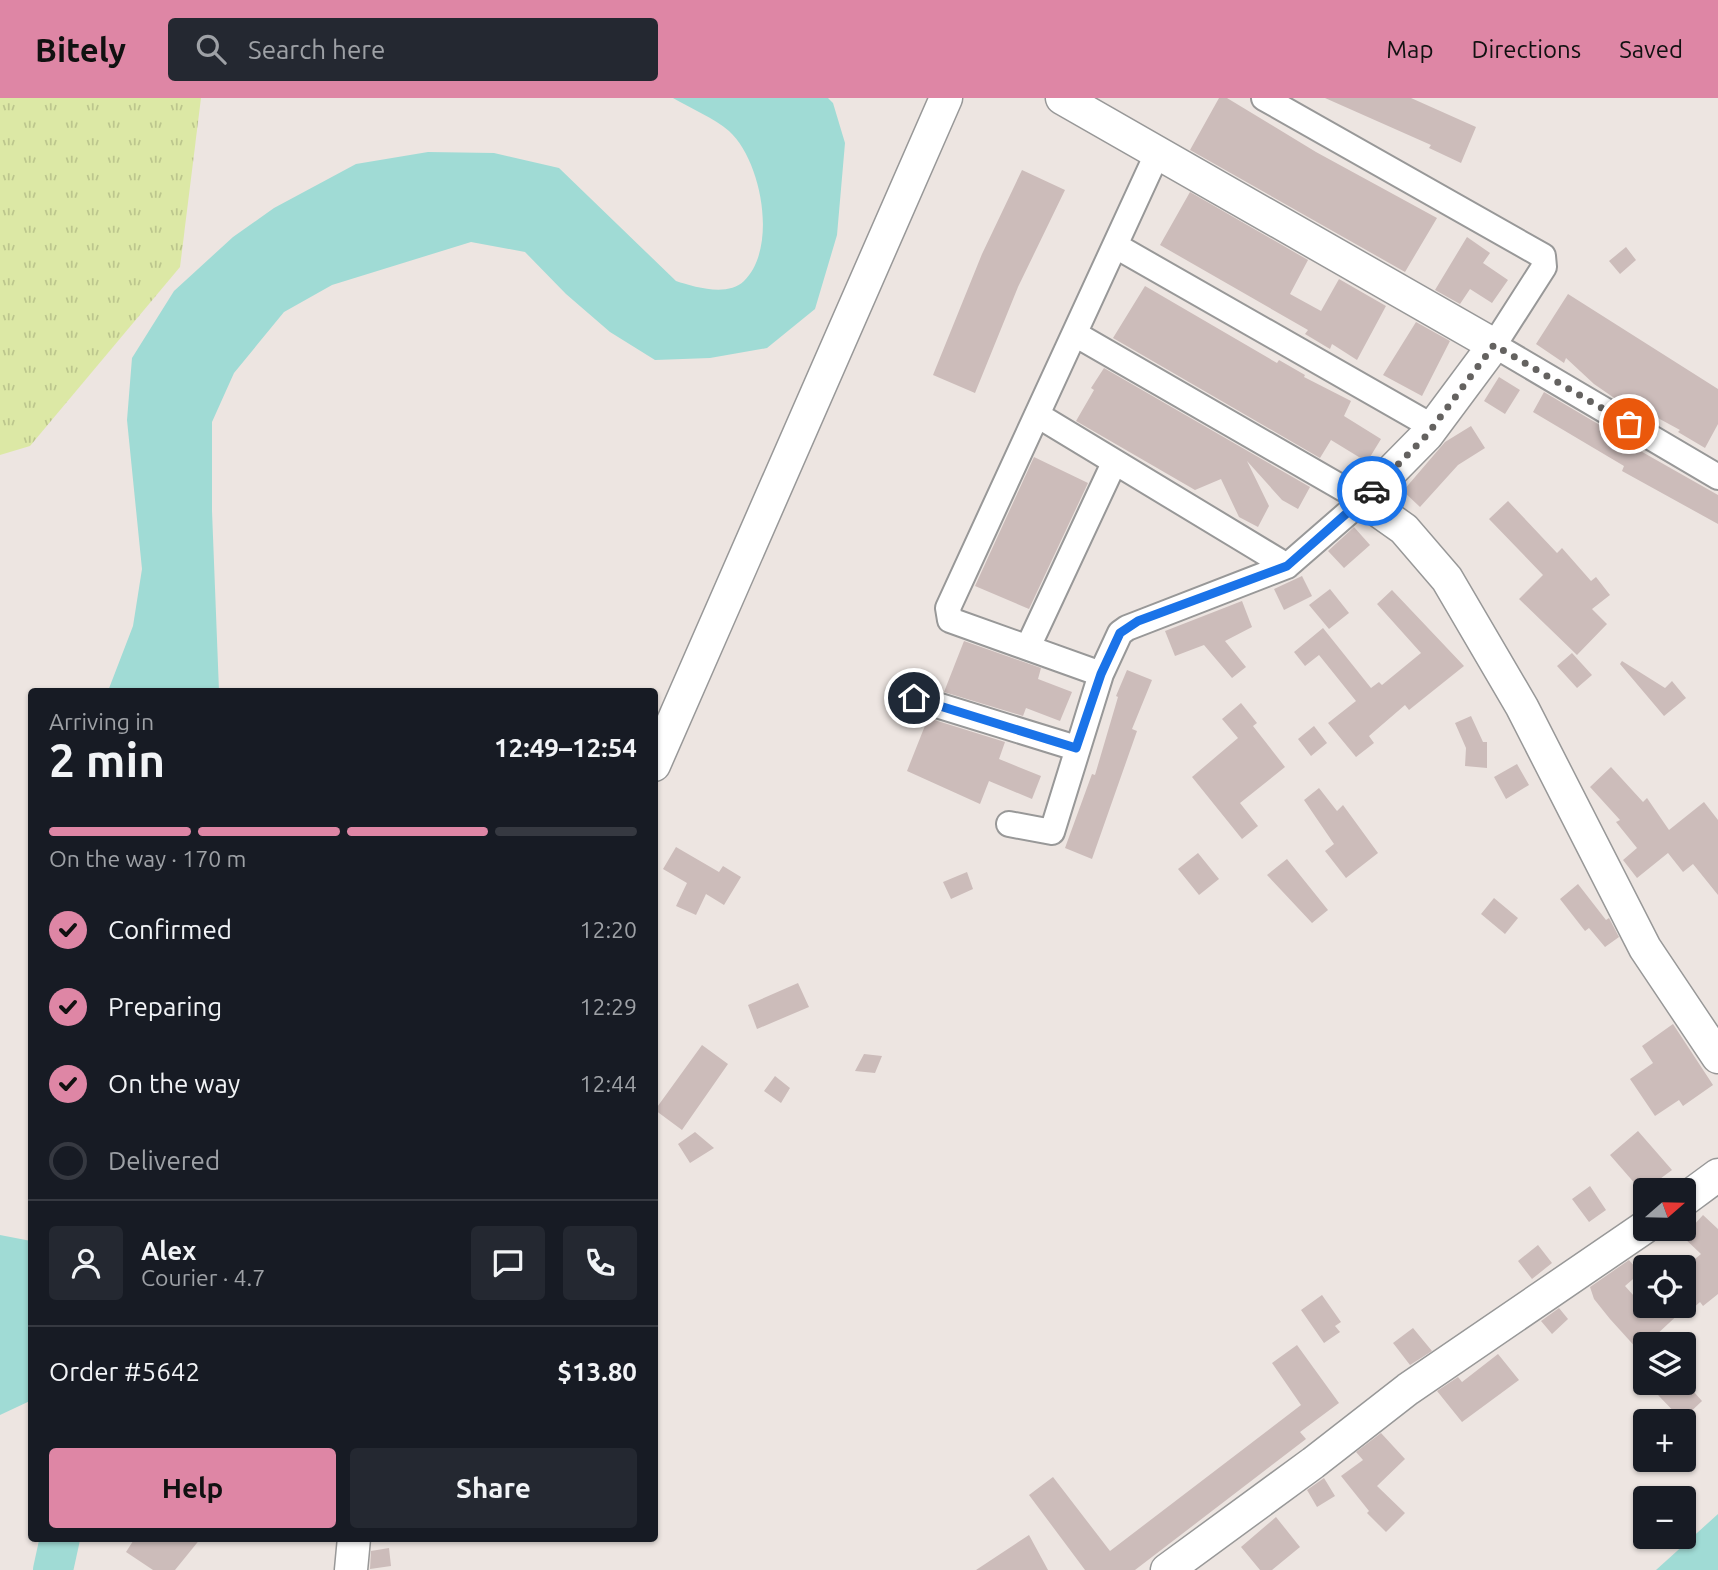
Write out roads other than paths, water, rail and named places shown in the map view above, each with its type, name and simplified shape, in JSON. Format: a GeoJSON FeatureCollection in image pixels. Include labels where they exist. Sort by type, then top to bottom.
{"type":"FeatureCollection","features":[{"type":"Feature","properties":{"kind":"street"},"geometry":{"type":"LineString","coordinates":[[658,756],[946,98]]}},
{"type":"Feature","properties":{"kind":"street"},"geometry":{"type":"LineString","coordinates":[[1062,98],[1494,345],[1718,477]]}},
{"type":"Feature","properties":{"kind":"street"},"geometry":{"type":"LineString","coordinates":[[1009,824],[1052,832],[1101,674],[1120,633],[1138,621],[1287,566],[1363,500],[1433,427],[1494,345],[1544,267],[1543,256],[1264,98]]}},
{"type":"Feature","properties":{"kind":"street"},"geometry":{"type":"LineString","coordinates":[[1101,674],[950,620],[948,608],[1039,416],[1157,153]]}},
{"type":"Feature","properties":{"kind":"street"},"geometry":{"type":"LineString","coordinates":[[1116,246],[1433,427]]}},
{"type":"Feature","properties":{"kind":"street"},"geometry":{"type":"LineString","coordinates":[[1074,334],[1363,500],[1404,529],[1447,579],[1522,707],[1645,948],[1718,1057]]}},
{"type":"Feature","properties":{"kind":"street"},"geometry":{"type":"LineString","coordinates":[[1039,416],[1287,566]]}},
{"type":"Feature","properties":{"kind":"street"},"geometry":{"type":"LineString","coordinates":[[1028,647],[1114,463]]}},
{"type":"Feature","properties":{"kind":"street"},"geometry":{"type":"LineString","coordinates":[[914,698],[1076,748]]}},
{"type":"Feature","properties":{"kind":"street"},"geometry":{"type":"LineString","coordinates":[[1696,1191],[1718,1175]]}},
{"type":"Feature","properties":{"kind":"street"},"geometry":{"type":"LineString","coordinates":[[1167,1570],[1313,1464],[1408,1389],[1633,1235]]}},
{"type":"Feature","properties":{"kind":"street"},"geometry":{"type":"LineString","coordinates":[[351,1570],[354,1542]]}},
{"type":"Feature","properties":{"kind":"water"},"geometry":{"type":"Polygon","coordinates":[[[673,98],[828,98],[833,103],[845,143],[837,235],[815,309],[767,348],[710,358],[655,360],[610,332],[566,294],[525,252],[471,242],[332,285],[284,312],[234,373],[212,422],[212,511],[219,688],[109,688],[133,626],[142,569],[127,420],[132,358],[174,291],[233,237],[274,208],[356,164],[428,152],[494,153],[559,168],[676,281],[711,289],[729,289],[744,281],[754,266],[761,248],[762,205],[750,162],[741,145],[729,131],[673,98]]]}},
{"type":"Feature","properties":{"kind":"water"},"geometry":{"type":"Polygon","coordinates":[[[0,1235],[28,1240],[28,1402],[0,1415],[0,1235]]]}},
{"type":"Feature","properties":{"kind":"water"},"geometry":{"type":"Polygon","coordinates":[[[1718,1514],[1718,1570],[1656,1570],[1679,1549],[1696,1549],[1696,1534],[1718,1514]]]}},
{"type":"Feature","properties":{"kind":"waterway"},"geometry":{"type":"LineString","coordinates":[[53,1570],[59,1542]]}}]}
